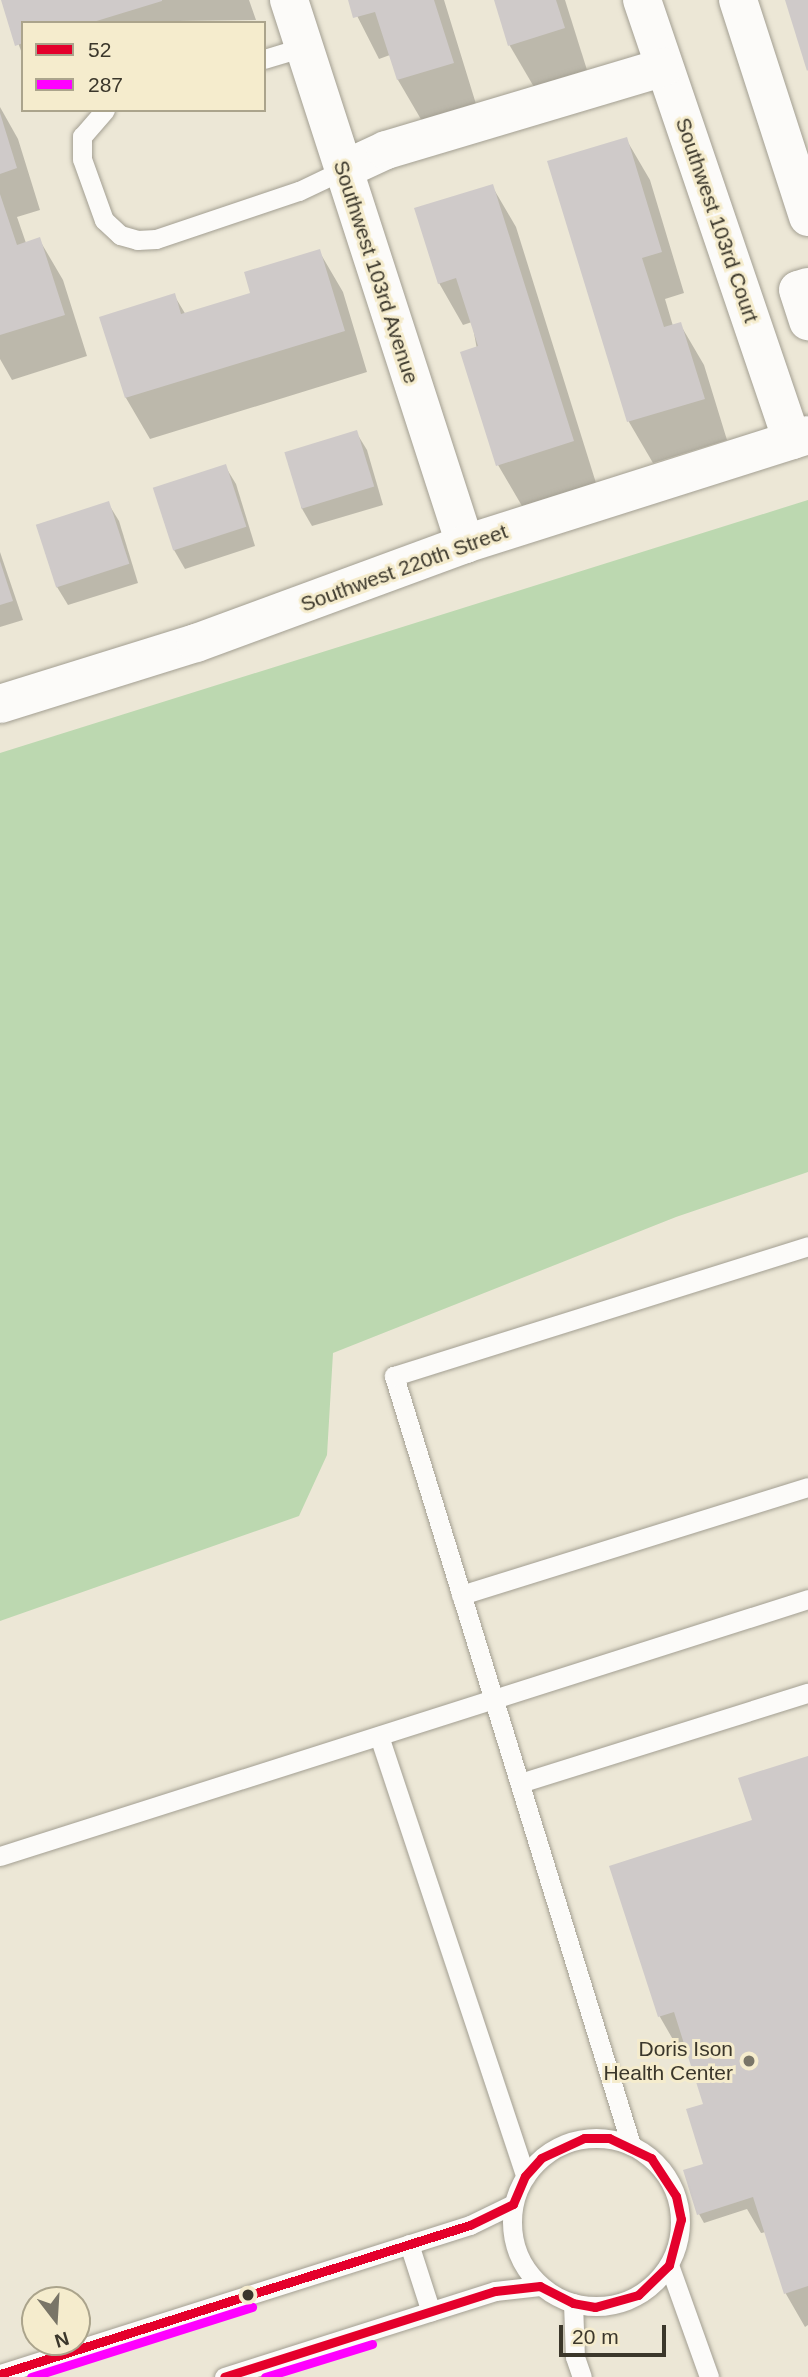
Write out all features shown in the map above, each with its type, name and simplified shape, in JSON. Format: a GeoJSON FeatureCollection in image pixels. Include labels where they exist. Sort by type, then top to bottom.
{"type":"FeatureCollection","features":[{"type":"Feature","properties":{"kind":"street","name":"Southwest 103rd Avenue"},"geometry":{"type":"LineString","coordinates":[[289,0],[465,544]]}},
{"type":"Feature","properties":{"kind":"street","name":"Southwest 103rd Court"},"geometry":{"type":"LineString","coordinates":[[642,0],[800,437]]}},
{"type":"Feature","properties":{"kind":"street"},"geometry":{"type":"LineString","coordinates":[[738,0],[808,217]]}},
{"type":"Feature","properties":{"kind":"street"},"geometry":{"type":"LineString","coordinates":[[343,170],[386,150],[664,67]]}},
{"type":"Feature","properties":{"kind":"street","name":"Southwest 220th Street"},"geometry":{"type":"LineString","coordinates":[[0,704],[197,643],[465,544],[800,437]]}},
{"type":"Feature","properties":{"kind":"lane"},"geometry":{"type":"LineString","coordinates":[[266,58],[304,47]]}},
{"type":"Feature","properties":{"kind":"lane"},"geometry":{"type":"LineString","coordinates":[[103,112],[82,136],[82,159],[104,220],[120,235],[136,240],[156,239],[299,191],[343,170]]}},
{"type":"Feature","properties":{"kind":"lane"},"geometry":{"type":"LineString","coordinates":[[631,2145],[394,1376],[808,1246]]}},
{"type":"Feature","properties":{"kind":"lane"},"geometry":{"type":"LineString","coordinates":[[461,1595],[808,1488]]}},
{"type":"Feature","properties":{"kind":"lane"},"geometry":{"type":"LineString","coordinates":[[0,1856],[808,1599]]}},
{"type":"Feature","properties":{"kind":"lane"},"geometry":{"type":"LineString","coordinates":[[520,1783],[808,1693]]}},
{"type":"Feature","properties":{"kind":"lane"},"geometry":{"type":"LineString","coordinates":[[379,1735],[525,2176]]}},
{"type":"Feature","properties":{"kind":"lane"},"geometry":{"type":"LineString","coordinates":[[596,2138],[631,2145],[651,2158],[677,2196],[681,2219],[669,2264],[638,2295],[595,2306],[573,2303],[540,2286],[516,2249],[513,2204],[525,2176],[561,2145],[596,2138]]}},
{"type":"Feature","properties":{"kind":"lane"},"geometry":{"type":"LineString","coordinates":[[0,2374],[470,2225],[513,2204]]}},
{"type":"Feature","properties":{"kind":"lane"},"geometry":{"type":"LineString","coordinates":[[409,2244],[431,2312]]}},
{"type":"Feature","properties":{"kind":"lane"},"geometry":{"type":"LineString","coordinates":[[669,2264],[709,2377]]}},
{"type":"Feature","properties":{"kind":"lane"},"geometry":{"type":"LineString","coordinates":[[224,2377],[495,2291],[540,2286]]}},
{"type":"Feature","properties":{"kind":"lane"},"geometry":{"type":"LineString","coordinates":[[573,2303],[575,2357],[582,2377]]}},
{"type":"Feature","properties":{"kind":"green space"},"geometry":{"type":"Polygon","coordinates":[[[808,500],[808,1172],[676,1217],[333,1353],[327,1455],[299,1516],[0,1621],[0,753],[808,500]]]}},
{"type":"Feature","properties":{"kind":"building"},"geometry":{"type":"Polygon","coordinates":[[[1,0],[162,0],[97,21],[21,21],[21,44],[15,46],[1,0]]]}},
{"type":"Feature","properties":{"kind":"building"},"geometry":{"type":"Polygon","coordinates":[[[348,0],[434,0],[454,63],[397,80],[375,12],[353,18],[348,0]]]}},
{"type":"Feature","properties":{"kind":"building"},"geometry":{"type":"Polygon","coordinates":[[[494,0],[556,0],[565,28],[508,46],[494,0]]]}},
{"type":"Feature","properties":{"kind":"building"},"geometry":{"type":"Polygon","coordinates":[[[785,0],[808,0],[807,71],[785,0]]]}},
{"type":"Feature","properties":{"kind":"building"},"geometry":{"type":"Polygon","coordinates":[[[0,113],[17,168],[0,174],[0,113]]]}},
{"type":"Feature","properties":{"kind":"building"},"geometry":{"type":"Polygon","coordinates":[[[627,137],[662,252],[642,258],[664,327],[681,322],[705,399],[627,422],[547,161],[627,137]]]}},
{"type":"Feature","properties":{"kind":"building"},"geometry":{"type":"Polygon","coordinates":[[[493,184],[574,441],[496,466],[460,352],[478,346],[456,278],[438,284],[414,208],[493,184]]]}},
{"type":"Feature","properties":{"kind":"building"},"geometry":{"type":"Polygon","coordinates":[[[0,194],[17,245],[40,237],[65,315],[0,335],[0,194]]]}},
{"type":"Feature","properties":{"kind":"building"},"geometry":{"type":"Polygon","coordinates":[[[320,249],[345,331],[125,398],[99,317],[175,293],[181,314],[250,293],[244,272],[320,249]]]}},
{"type":"Feature","properties":{"kind":"building"},"geometry":{"type":"Polygon","coordinates":[[[357,430],[374,486],[302,509],[284,452],[357,430]]]}},
{"type":"Feature","properties":{"kind":"building"},"geometry":{"type":"Polygon","coordinates":[[[226,464],[246,527],[173,551],[153,488],[226,464]]]}},
{"type":"Feature","properties":{"kind":"building"},"geometry":{"type":"Polygon","coordinates":[[[109,501],[129,564],[56,588],[36,525],[109,501]]]}},
{"type":"Feature","properties":{"kind":"building"},"geometry":{"type":"Polygon","coordinates":[[[0,561],[13,601],[0,605],[0,561]]]}},
{"type":"Feature","properties":{"kind":"building","name":"Doris Ison Health Center"},"geometry":{"type":"Polygon","coordinates":[[[808,1756],[808,2286],[784,2294],[753,2197],[697,2215],[683,2170],[703,2164],[686,2109],[703,2104],[674,2012],[658,2017],[609,1866],[752,1820],[738,1778],[808,1756]]]}},
{"type":"Feature","properties":{"kind":"transit line","name":"52"},"geometry":{"type":"LineString","coordinates":[[0,2374],[470,2225],[513,2204],[525,2176],[541,2158],[584,2138],[609,2138],[651,2158],[676,2196],[681,2219],[669,2265],[638,2295],[595,2307],[573,2303],[540,2286],[495,2291],[224,2377]]}},
{"type":"Feature","properties":{"kind":"transit line","name":"287"},"geometry":{"type":"LineString","coordinates":[[31,2377],[252,2307]]}},
{"type":"Feature","properties":{"kind":"transit line","name":"287"},"geometry":{"type":"LineString","coordinates":[[265,2377],[372,2344]]}},
{"type":"Feature","properties":{"kind":"place","name":"Doris Ison Health Center"},"geometry":{"type":"Point","coordinates":[749,2061]}}]}
